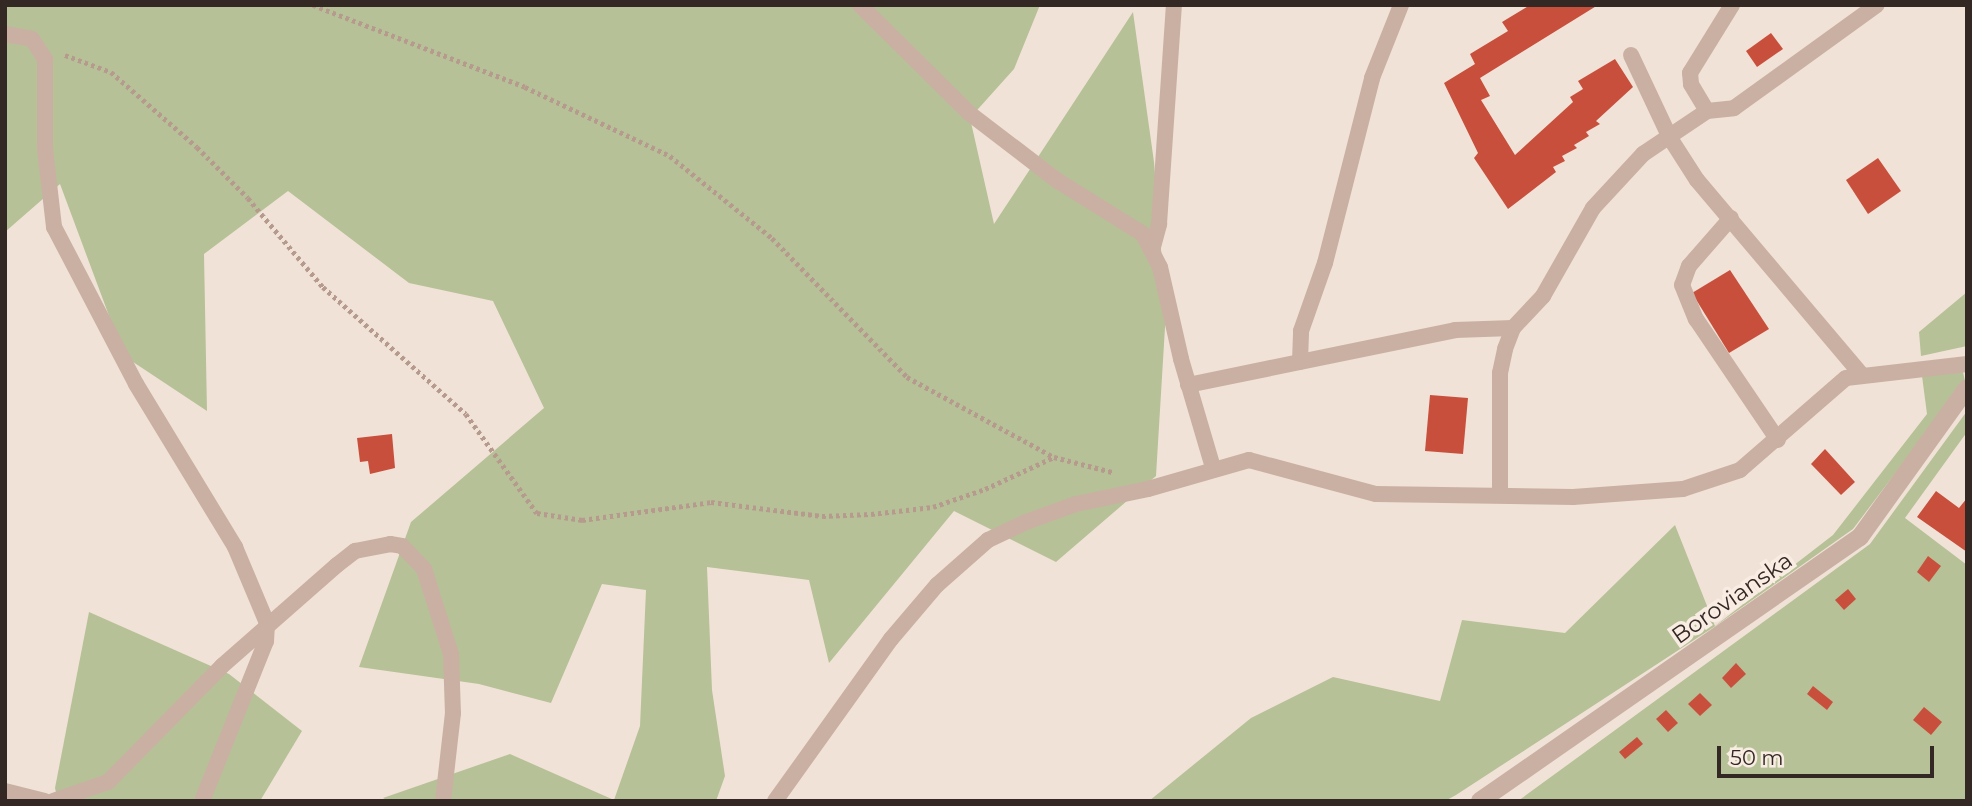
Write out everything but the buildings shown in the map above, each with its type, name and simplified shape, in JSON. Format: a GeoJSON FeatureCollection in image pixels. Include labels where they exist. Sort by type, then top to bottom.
{"type":"FeatureCollection","features":[{"type":"Feature","properties":{"kind":"street","name":"Borovianska"},"geometry":{"type":"LineString","coordinates":[[1480,801],[1860,537],[1967,388]]}},
{"type":"Feature","properties":{"kind":"lane"},"geometry":{"type":"LineString","coordinates":[[860,5],[950,97],[1036,165],[1133,224],[1153,247],[1188,385],[1213,468]]}},
{"type":"Feature","properties":{"kind":"lane"},"geometry":{"type":"LineString","coordinates":[[1153,247],[1159,224],[1174,5]]}},
{"type":"Feature","properties":{"kind":"lane"},"geometry":{"type":"LineString","coordinates":[[1300,362],[1301,331],[1325,263],[1372,78],[1401,5]]}},
{"type":"Feature","properties":{"kind":"lane"},"geometry":{"type":"LineString","coordinates":[[1707,111],[1691,84],[1690,73],[1732,5]]}},
{"type":"Feature","properties":{"kind":"lane"},"geometry":{"type":"LineString","coordinates":[[1500,495],[1500,373],[1513,328],[1543,296],[1593,208],[1643,154],[1707,111],[1734,108],[1877,5]]}},
{"type":"Feature","properties":{"kind":"lane"},"geometry":{"type":"LineString","coordinates":[[5,34],[32,39],[45,59],[46,149],[54,227],[136,384],[235,547],[267,629],[202,801]]}},
{"type":"Feature","properties":{"kind":"lane"},"geometry":{"type":"LineString","coordinates":[[1631,55],[1670,138],[1697,180],[1860,373]]}},
{"type":"Feature","properties":{"kind":"lane"},"geometry":{"type":"LineString","coordinates":[[1731,218],[1689,266],[1682,285],[1696,318],[1778,440]]}},
{"type":"Feature","properties":{"kind":"lane"},"geometry":{"type":"LineString","coordinates":[[1188,385],[1455,330],[1513,328]]}},
{"type":"Feature","properties":{"kind":"lane"},"geometry":{"type":"LineString","coordinates":[[775,801],[891,639],[937,585],[988,540],[1076,504],[1148,489],[1213,468],[1249,460],[1376,494],[1573,497],[1683,489],[1740,470],[1778,440],[1846,378],[1860,373],[1967,364]]}},
{"type":"Feature","properties":{"kind":"lane"},"geometry":{"type":"LineString","coordinates":[[52,801],[108,782],[222,666],[355,551],[390,544],[402,546],[414,556],[432,585],[452,654],[453,713],[443,801]]}},
{"type":"Feature","properties":{"kind":"lane"},"geometry":{"type":"LineString","coordinates":[[5,791],[45,801]]}},
{"type":"Feature","properties":{"kind":"path"},"geometry":{"type":"LineString","coordinates":[[313,5],[525,86],[670,156],[772,238],[907,377],[1054,457],[1118,473]]}},
{"type":"Feature","properties":{"kind":"path"},"geometry":{"type":"LineString","coordinates":[[45,59],[70,56],[111,72],[197,147],[248,198],[323,287],[466,414],[537,513],[582,520],[711,502],[822,516],[871,514],[933,507],[985,489],[1054,457]]}},
{"type":"Feature","properties":{"kind":"green space"},"geometry":{"type":"Polygon","coordinates":[[[5,5],[1040,5],[1014,69],[970,118],[994,224],[1133,12],[1154,162],[1166,311],[1156,476],[1056,562],[954,511],[829,663],[809,580],[707,567],[712,690],[725,776],[716,801],[388,801],[383,798],[510,754],[614,800],[640,726],[646,590],[602,584],[551,703],[479,684],[359,667],[411,522],[544,408],[493,301],[409,283],[288,191],[204,254],[207,411],[124,356],[60,184],[5,232],[5,5]]]}},
{"type":"Feature","properties":{"kind":"green space"},"geometry":{"type":"Polygon","coordinates":[[[1967,292],[1967,346],[1921,356],[1919,332],[1967,292]]]}},
{"type":"Feature","properties":{"kind":"green space"},"geometry":{"type":"Polygon","coordinates":[[[1963,372],[1965,381],[1853,529],[1714,627],[1445,801],[1149,801],[1251,718],[1333,677],[1440,701],[1462,620],[1565,633],[1675,525],[1715,626],[1833,535],[1927,414],[1922,376],[1963,372]]]}},
{"type":"Feature","properties":{"kind":"green space"},"geometry":{"type":"Polygon","coordinates":[[[1967,411],[1967,432],[1905,518],[1967,565],[1967,801],[1518,801],[1870,544],[1967,411]]]}},
{"type":"Feature","properties":{"kind":"green space"},"geometry":{"type":"Polygon","coordinates":[[[89,612],[229,674],[302,731],[260,801],[58,801],[55,788],[89,612]]]}}]}
